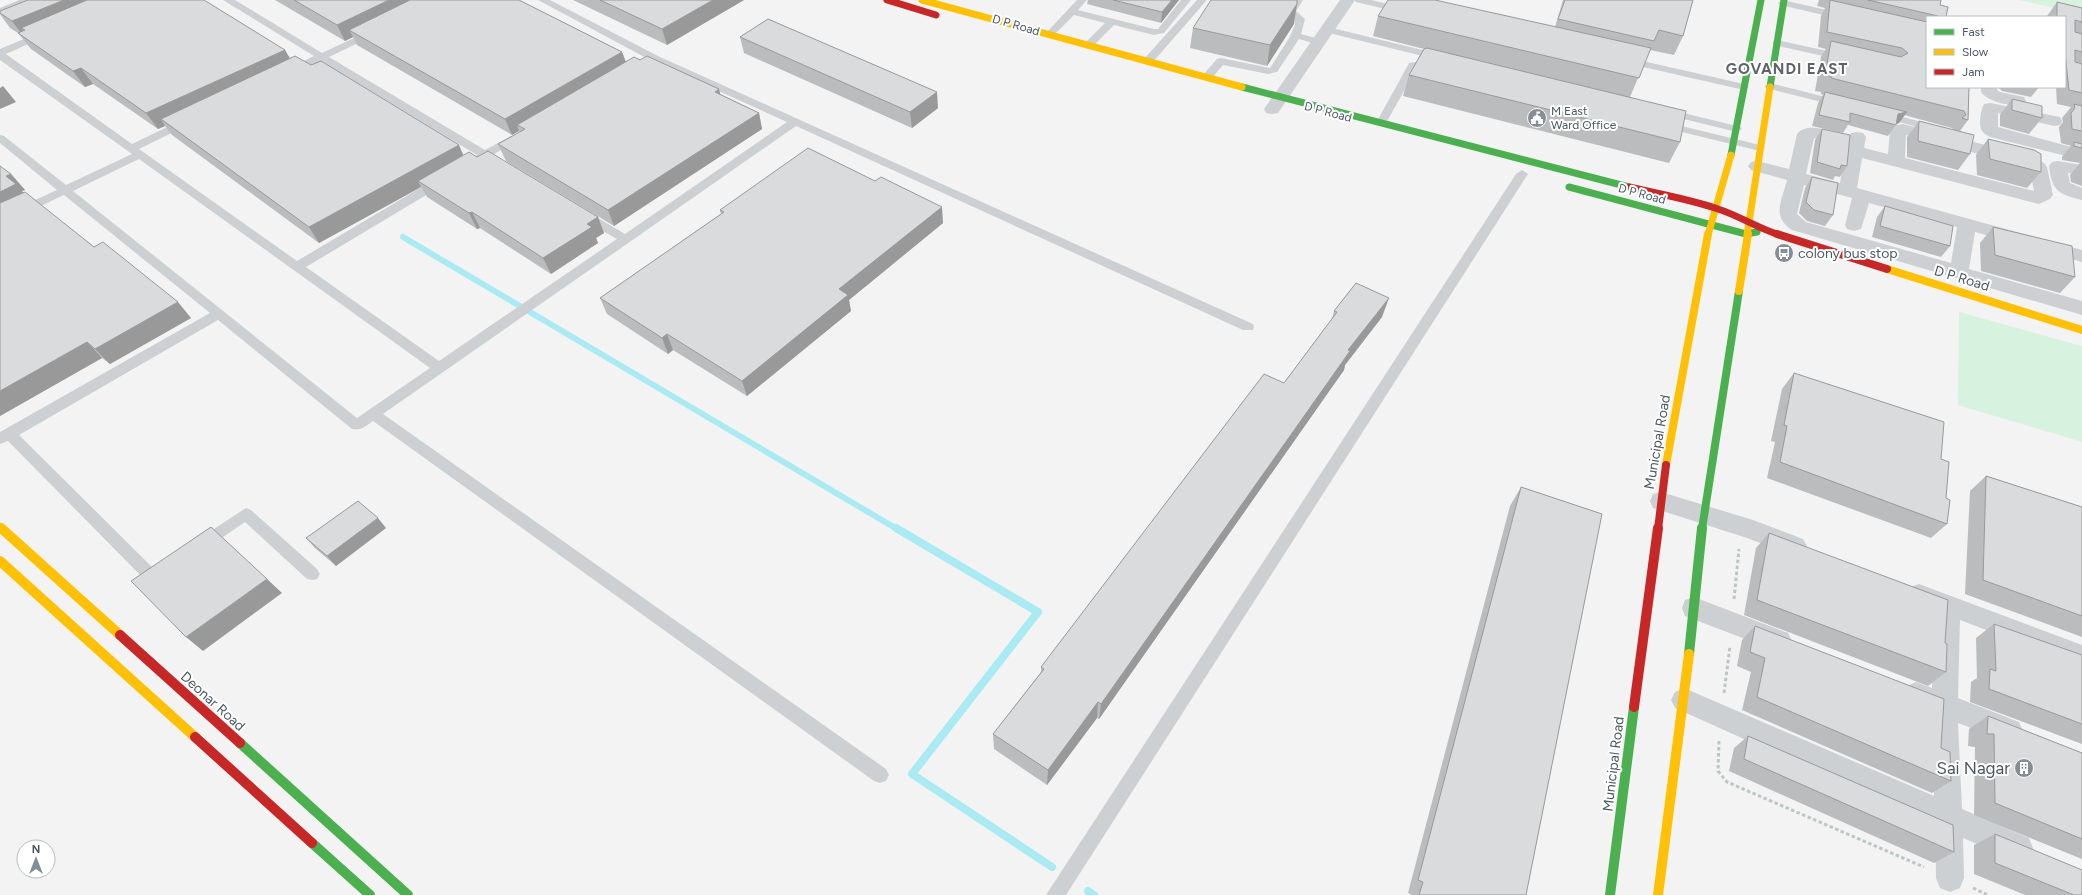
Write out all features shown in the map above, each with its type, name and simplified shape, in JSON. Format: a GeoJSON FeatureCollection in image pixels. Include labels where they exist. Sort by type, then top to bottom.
{"type":"FeatureCollection","features":[{"type":"Feature","properties":{"kind":"street"},"geometry":{"type":"LineString","coordinates":[[887,0],[947,18]]}},
{"type":"Feature","properties":{"kind":"street","name":"D P Road"},"geometry":{"type":"LineString","coordinates":[[922,0],[1207,77],[1274,106],[1381,124],[1717,209],[1749,220],[1766,231],[2082,330]]}},
{"type":"Feature","properties":{"kind":"street"},"geometry":{"type":"LineString","coordinates":[[1274,106],[1350,0]]}},
{"type":"Feature","properties":{"kind":"street","name":"Municipal Road"},"geometry":{"type":"LineString","coordinates":[[1610,895],[1661,501],[1710,225],[1717,209],[1737,129],[1761,0]]}},
{"type":"Feature","properties":{"kind":"street"},"geometry":{"type":"LineString","coordinates":[[1658,895],[1684,700],[1704,513],[1746,234],[1784,1]]}},
{"type":"Feature","properties":{"kind":"street"},"geometry":{"type":"LineString","coordinates":[[924,12],[933,3]]}},
{"type":"Feature","properties":{"kind":"street"},"geometry":{"type":"LineString","coordinates":[[1989,88],[1989,92],[1995,96],[2061,117],[1990,108],[1989,129],[1996,134],[2082,156]]}},
{"type":"Feature","properties":{"kind":"street"},"geometry":{"type":"LineString","coordinates":[[1896,161],[1898,130],[1903,129],[2027,161],[2038,167],[2044,195],[2039,198],[1896,161],[1856,142],[1811,132],[1806,134],[1798,177],[1788,214],[1790,220],[1799,226],[2082,308]]}},
{"type":"Feature","properties":{"kind":"street"},"geometry":{"type":"LineString","coordinates":[[1854,225],[1856,142]]}},
{"type":"Feature","properties":{"kind":"street"},"geometry":{"type":"LineString","coordinates":[[1759,157],[1798,177],[2082,256]]}},
{"type":"Feature","properties":{"kind":"street"},"geometry":{"type":"LineString","coordinates":[[2082,170],[2058,166],[2060,184],[2064,189],[2082,194]]}},
{"type":"Feature","properties":{"kind":"street","name":"D P Road"},"geometry":{"type":"LineString","coordinates":[[1559,184],[1746,234],[1766,231]]}},
{"type":"Feature","properties":{"kind":"street"},"geometry":{"type":"LineString","coordinates":[[1959,272],[1967,224]]}},
{"type":"Feature","properties":{"kind":"street"},"geometry":{"type":"LineString","coordinates":[[1661,501],[1704,513],[1818,555]]}},
{"type":"Feature","properties":{"kind":"street","name":"Deonar Road"},"geometry":{"type":"LineString","coordinates":[[0,527],[197,713],[408,895]]}},
{"type":"Feature","properties":{"kind":"street"},"geometry":{"type":"LineString","coordinates":[[0,561],[370,895]]}},
{"type":"Feature","properties":{"kind":"street"},"geometry":{"type":"LineString","coordinates":[[1897,586],[2082,656]]}},
{"type":"Feature","properties":{"kind":"street"},"geometry":{"type":"LineString","coordinates":[[1948,606],[1945,758],[1949,819],[1950,878]]}},
{"type":"Feature","properties":{"kind":"street"},"geometry":{"type":"LineString","coordinates":[[1694,608],[1798,648]]}},
{"type":"Feature","properties":{"kind":"street"},"geometry":{"type":"LineString","coordinates":[[1894,685],[2032,739]]}},
{"type":"Feature","properties":{"kind":"street"},"geometry":{"type":"LineString","coordinates":[[1684,700],[1949,819],[2038,856]]}},
{"type":"Feature","properties":{"kind":"street"},"geometry":{"type":"LineString","coordinates":[[182,725],[197,713]]}},
{"type":"Feature","properties":{"kind":"lane"},"geometry":{"type":"LineString","coordinates":[[0,11],[28,0]]}},
{"type":"Feature","properties":{"kind":"lane"},"geometry":{"type":"LineString","coordinates":[[228,0],[505,168]]}},
{"type":"Feature","properties":{"kind":"lane"},"geometry":{"type":"LineString","coordinates":[[543,0],[654,58],[1248,327]]}},
{"type":"Feature","properties":{"kind":"lane"},"geometry":{"type":"LineString","coordinates":[[1049,34],[1082,0]]}},
{"type":"Feature","properties":{"kind":"lane"},"geometry":{"type":"LineString","coordinates":[[1071,11],[1111,22],[1154,32],[1161,32],[1186,0]]}},
{"type":"Feature","properties":{"kind":"lane"},"geometry":{"type":"LineString","coordinates":[[1148,62],[1202,0]]}},
{"type":"Feature","properties":{"kind":"lane"},"geometry":{"type":"LineString","coordinates":[[1207,77],[1221,61],[1268,72],[1273,70],[1296,35],[1300,21],[1299,18],[1291,12],[1298,0]]}},
{"type":"Feature","properties":{"kind":"lane"},"geometry":{"type":"LineString","coordinates":[[1350,0],[1409,11]]}},
{"type":"Feature","properties":{"kind":"lane"},"geometry":{"type":"LineString","coordinates":[[1784,1],[1851,19]]}},
{"type":"Feature","properties":{"kind":"lane"},"geometry":{"type":"LineString","coordinates":[[1088,45],[1111,22]]}},
{"type":"Feature","properties":{"kind":"lane"},"geometry":{"type":"LineString","coordinates":[[279,77],[385,27]]}},
{"type":"Feature","properties":{"kind":"lane"},"geometry":{"type":"LineString","coordinates":[[51,31],[0,54],[134,152],[439,368]]}},
{"type":"Feature","properties":{"kind":"lane"},"geometry":{"type":"LineString","coordinates":[[1296,35],[1323,36],[1452,60]]}},
{"type":"Feature","properties":{"kind":"lane"},"geometry":{"type":"LineString","coordinates":[[1777,43],[1854,60]]}},
{"type":"Feature","properties":{"kind":"lane"},"geometry":{"type":"LineString","coordinates":[[640,66],[654,58]]}},
{"type":"Feature","properties":{"kind":"lane"},"geometry":{"type":"LineString","coordinates":[[1617,59],[1744,88]]}},
{"type":"Feature","properties":{"kind":"lane"},"geometry":{"type":"LineString","coordinates":[[1381,124],[1413,65],[1421,64],[1444,70]]}},
{"type":"Feature","properties":{"kind":"lane"},"geometry":{"type":"LineString","coordinates":[[1770,86],[1851,107]]}},
{"type":"Feature","properties":{"kind":"lane"},"geometry":{"type":"LineString","coordinates":[[1654,109],[1737,129]]}},
{"type":"Feature","properties":{"kind":"lane"},"geometry":{"type":"LineString","coordinates":[[1873,112],[1948,131]]}},
{"type":"Feature","properties":{"kind":"lane"},"geometry":{"type":"LineString","coordinates":[[0,221],[65,190],[194,118]]}},
{"type":"Feature","properties":{"kind":"lane"},"geometry":{"type":"LineString","coordinates":[[0,138],[357,425],[627,240],[795,122]]}},
{"type":"Feature","properties":{"kind":"lane"},"geometry":{"type":"LineString","coordinates":[[1652,122],[1734,142],[1759,157]]}},
{"type":"Feature","properties":{"kind":"lane"},"geometry":{"type":"LineString","coordinates":[[471,163],[525,132]]}},
{"type":"Feature","properties":{"kind":"lane"},"geometry":{"type":"LineString","coordinates":[[1055,895],[1522,174]]}},
{"type":"Feature","properties":{"kind":"lane"},"geometry":{"type":"LineString","coordinates":[[296,267],[451,175]]}},
{"type":"Feature","properties":{"kind":"lane"},"geometry":{"type":"LineString","coordinates":[[573,208],[627,240]]}},
{"type":"Feature","properties":{"kind":"lane"},"geometry":{"type":"LineString","coordinates":[[171,564],[152,577],[5,437],[219,314]]}},
{"type":"Feature","properties":{"kind":"lane"},"geometry":{"type":"LineString","coordinates":[[372,414],[880,775]]}},
{"type":"Feature","properties":{"kind":"lane"},"geometry":{"type":"LineString","coordinates":[[190,552],[246,514],[312,574]]}},
{"type":"Feature","properties":{"kind":"green space"},"geometry":{"type":"Polygon","coordinates":[[[2019,0],[2082,0],[2082,14],[2019,0]]]}},
{"type":"Feature","properties":{"kind":"green space"},"geometry":{"type":"Polygon","coordinates":[[[1959,312],[2082,346],[2082,442],[1958,405],[1959,312]]]}},
{"type":"Feature","properties":{"kind":"building"},"geometry":{"type":"Polygon","coordinates":[[[28,0],[64,0],[12,21],[0,13],[0,11],[28,0]]]}},
{"type":"Feature","properties":{"kind":"building"},"geometry":{"type":"Polygon","coordinates":[[[87,0],[204,0],[285,50],[146,113],[81,68],[73,71],[18,33],[25,30],[21,28],[87,0]]]}},
{"type":"Feature","properties":{"kind":"building"},"geometry":{"type":"Polygon","coordinates":[[[294,0],[389,0],[337,25],[294,0]]]}},
{"type":"Feature","properties":{"kind":"building"},"geometry":{"type":"Polygon","coordinates":[[[410,0],[519,0],[622,52],[505,119],[349,30],[410,0]]]}},
{"type":"Feature","properties":{"kind":"building"},"geometry":{"type":"Polygon","coordinates":[[[600,0],[713,0],[662,29],[600,0]]]}},
{"type":"Feature","properties":{"kind":"building"},"geometry":{"type":"Polygon","coordinates":[[[1113,0],[1172,0],[1162,12],[1113,0]]]}},
{"type":"Feature","properties":{"kind":"building"},"geometry":{"type":"Polygon","coordinates":[[[1211,0],[1297,0],[1297,4],[1270,45],[1193,28],[1211,0]]]}},
{"type":"Feature","properties":{"kind":"building"},"geometry":{"type":"Polygon","coordinates":[[[1388,0],[1435,0],[1651,48],[1639,78],[1378,16],[1388,0]]]}},
{"type":"Feature","properties":{"kind":"building"},"geometry":{"type":"Polygon","coordinates":[[[1565,0],[1693,0],[1683,36],[1659,30],[1654,41],[1558,19],[1565,0]]]}},
{"type":"Feature","properties":{"kind":"building"},"geometry":{"type":"Polygon","coordinates":[[[1830,0],[1926,22],[1926,88],[1969,88],[1968,120],[1962,118],[1966,115],[1964,111],[1831,78],[1831,76],[1825,75],[1831,41],[1901,57],[1908,53],[1902,48],[1827,32],[1830,0]]]}},
{"type":"Feature","properties":{"kind":"building"},"geometry":{"type":"Polygon","coordinates":[[[1868,0],[1941,0],[1940,5],[1948,7],[1946,16],[1938,16],[1868,0]]]}},
{"type":"Feature","properties":{"kind":"building"},"geometry":{"type":"Polygon","coordinates":[[[2057,2],[2082,8],[2082,22],[2075,20],[2075,32],[2082,34],[2082,52],[2075,50],[2075,62],[2082,64],[2082,93],[2069,90],[2066,62],[2066,16],[2057,16],[2057,2]]]}},
{"type":"Feature","properties":{"kind":"building"},"geometry":{"type":"Polygon","coordinates":[[[768,19],[937,92],[910,112],[740,37],[768,19]]]}},
{"type":"Feature","properties":{"kind":"building"},"geometry":{"type":"Polygon","coordinates":[[[1427,48],[1686,111],[1680,142],[1409,75],[1424,49],[1427,48]]]}},
{"type":"Feature","properties":{"kind":"building"},"geometry":{"type":"Polygon","coordinates":[[[295,56],[311,65],[321,61],[459,145],[309,227],[161,119],[295,56]]]}},
{"type":"Feature","properties":{"kind":"building"},"geometry":{"type":"Polygon","coordinates":[[[647,56],[719,89],[715,92],[759,113],[608,210],[498,144],[525,129],[517,125],[634,57],[640,60],[647,56]]]}},
{"type":"Feature","properties":{"kind":"building"},"geometry":{"type":"Polygon","coordinates":[[[1825,92],[1907,112],[1898,114],[1896,125],[1850,113],[1850,122],[1819,115],[1825,92]]]}},
{"type":"Feature","properties":{"kind":"building"},"geometry":{"type":"Polygon","coordinates":[[[2012,99],[2042,106],[2042,118],[2012,110],[2012,99]]]}},
{"type":"Feature","properties":{"kind":"building"},"geometry":{"type":"Polygon","coordinates":[[[2074,104],[2082,106],[2082,131],[2072,129],[2071,113],[2075,108],[2074,104]]]}},
{"type":"Feature","properties":{"kind":"building"},"geometry":{"type":"Polygon","coordinates":[[[1919,121],[1974,135],[1970,154],[1918,141],[1919,121]]]}},
{"type":"Feature","properties":{"kind":"building"},"geometry":{"type":"Polygon","coordinates":[[[1822,129],[1850,135],[1847,166],[1841,165],[1840,169],[1817,162],[1822,129]]]}},
{"type":"Feature","properties":{"kind":"building"},"geometry":{"type":"Polygon","coordinates":[[[1988,139],[2034,150],[2041,154],[2041,172],[1990,159],[1988,139]]]}},
{"type":"Feature","properties":{"kind":"building"},"geometry":{"type":"Polygon","coordinates":[[[2074,142],[2082,144],[2082,148],[2074,146],[2074,142]]]}},
{"type":"Feature","properties":{"kind":"building"},"geometry":{"type":"Polygon","coordinates":[[[808,148],[875,181],[881,177],[942,207],[839,289],[848,295],[742,381],[667,334],[662,338],[600,298],[724,212],[720,210],[808,148]]]}},
{"type":"Feature","properties":{"kind":"building"},"geometry":{"type":"Polygon","coordinates":[[[488,151],[598,217],[587,224],[592,227],[543,258],[472,212],[469,213],[418,181],[469,152],[477,157],[488,151]]]}},
{"type":"Feature","properties":{"kind":"building"},"geometry":{"type":"Polygon","coordinates":[[[0,166],[11,174],[6,176],[16,184],[0,192],[0,166]]]}},
{"type":"Feature","properties":{"kind":"building"},"geometry":{"type":"Polygon","coordinates":[[[1812,177],[1838,183],[1833,215],[1814,210],[1806,202],[1812,177]]]}},
{"type":"Feature","properties":{"kind":"building"},"geometry":{"type":"Polygon","coordinates":[[[25,192],[94,247],[103,242],[178,302],[95,349],[87,342],[0,391],[0,203],[25,192]]]}},
{"type":"Feature","properties":{"kind":"building"},"geometry":{"type":"Polygon","coordinates":[[[1885,206],[1953,226],[1950,246],[1880,226],[1885,206]]]}},
{"type":"Feature","properties":{"kind":"building"},"geometry":{"type":"Polygon","coordinates":[[[1993,227],[2072,246],[2075,277],[1995,255],[1993,227]]]}},
{"type":"Feature","properties":{"kind":"building"},"geometry":{"type":"Polygon","coordinates":[[[1356,283],[1389,298],[1348,350],[1350,351],[1101,704],[1098,702],[1048,770],[993,734],[1044,669],[1041,667],[1264,374],[1284,383],[1337,312],[1334,311],[1356,283]]]}},
{"type":"Feature","properties":{"kind":"building"},"geometry":{"type":"Polygon","coordinates":[[[1794,373],[1944,422],[1941,459],[1949,462],[1946,498],[1950,500],[1947,524],[1780,462],[1787,426],[1784,425],[1794,373]]]}},
{"type":"Feature","properties":{"kind":"building"},"geometry":{"type":"Polygon","coordinates":[[[1986,476],[2082,507],[2082,616],[1983,580],[1986,476]]]}},
{"type":"Feature","properties":{"kind":"building"},"geometry":{"type":"Polygon","coordinates":[[[1521,487],[1602,514],[1526,895],[1419,895],[1423,882],[1418,880],[1521,487]]]}},
{"type":"Feature","properties":{"kind":"building"},"geometry":{"type":"Polygon","coordinates":[[[358,501],[378,518],[327,556],[306,538],[358,501]]]}},
{"type":"Feature","properties":{"kind":"building"},"geometry":{"type":"Polygon","coordinates":[[[211,527],[267,579],[186,637],[131,581],[211,527]]]}},
{"type":"Feature","properties":{"kind":"building"},"geometry":{"type":"Polygon","coordinates":[[[1769,533],[1948,600],[1945,643],[1947,644],[1946,672],[1757,600],[1769,533]]]}},
{"type":"Feature","properties":{"kind":"building"},"geometry":{"type":"Polygon","coordinates":[[[1994,624],[2082,655],[2082,724],[1989,689],[1990,669],[1996,671],[1994,624]]]}},
{"type":"Feature","properties":{"kind":"building"},"geometry":{"type":"Polygon","coordinates":[[[1755,626],[1944,699],[1941,748],[1950,752],[1951,781],[1757,697],[1765,658],[1750,652],[1755,626]]]}},
{"type":"Feature","properties":{"kind":"building"},"geometry":{"type":"Polygon","coordinates":[[[1988,716],[2082,753],[2082,839],[1995,803],[1994,734],[1987,734],[1988,716]]]}},
{"type":"Feature","properties":{"kind":"building"},"geometry":{"type":"Polygon","coordinates":[[[1748,736],[1953,825],[1954,852],[1744,759],[1748,736]]]}},
{"type":"Feature","properties":{"kind":"building"},"geometry":{"type":"Polygon","coordinates":[[[1995,834],[2082,870],[2082,895],[2074,895],[1995,863],[1995,834]]]}},
{"type":"Feature","properties":{"kind":"waterway"},"geometry":{"type":"LineString","coordinates":[[403,237],[897,529]]}},
{"type":"Feature","properties":{"kind":"waterway"},"geometry":{"type":"LineString","coordinates":[[896,528],[1038,612],[912,774],[1052,867]]}},
{"type":"Feature","properties":{"kind":"waterway"},"geometry":{"type":"LineString","coordinates":[[1088,891],[1094,895]]}},
{"type":"Feature","properties":{"kind":"traffic: fast"},"geometry":{"type":"LineString","coordinates":[[1731,155],[1761,0]]}},
{"type":"Feature","properties":{"kind":"traffic: fast"},"geometry":{"type":"LineString","coordinates":[[1770,87],[1784,0]]}},
{"type":"Feature","properties":{"kind":"traffic: fast"},"geometry":{"type":"LineString","coordinates":[[1242,87],[1629,187]]}},
{"type":"Feature","properties":{"kind":"traffic: fast"},"geometry":{"type":"LineString","coordinates":[[1569,187],[1746,234],[1757,232]]}},
{"type":"Feature","properties":{"kind":"traffic: fast"},"geometry":{"type":"LineString","coordinates":[[1689,654],[1704,513],[1739,291]]}},
{"type":"Feature","properties":{"kind":"traffic: fast"},"geometry":{"type":"LineString","coordinates":[[1610,895],[1634,707]]}},
{"type":"Feature","properties":{"kind":"traffic: fast"},"geometry":{"type":"LineString","coordinates":[[240,743],[408,895]]}},
{"type":"Feature","properties":{"kind":"traffic: fast"},"geometry":{"type":"LineString","coordinates":[[312,843],[370,895]]}},
{"type":"Feature","properties":{"kind":"traffic: slow"},"geometry":{"type":"LineString","coordinates":[[922,0],[1242,87]]}},
{"type":"Feature","properties":{"kind":"traffic: slow"},"geometry":{"type":"LineString","coordinates":[[1739,291],[1770,87]]}},
{"type":"Feature","properties":{"kind":"traffic: slow"},"geometry":{"type":"LineString","coordinates":[[1666,465],[1710,225],[1717,209],[1731,155]]}},
{"type":"Feature","properties":{"kind":"traffic: slow"},"geometry":{"type":"LineString","coordinates":[[1887,269],[2082,330]]}},
{"type":"Feature","properties":{"kind":"traffic: slow"},"geometry":{"type":"LineString","coordinates":[[0,527],[120,635]]}},
{"type":"Feature","properties":{"kind":"traffic: slow"},"geometry":{"type":"LineString","coordinates":[[0,561],[195,737]]}},
{"type":"Feature","properties":{"kind":"traffic: slow"},"geometry":{"type":"LineString","coordinates":[[1658,895],[1689,654]]}},
{"type":"Feature","properties":{"kind":"traffic: jam"},"geometry":{"type":"LineString","coordinates":[[887,0],[936,15]]}},
{"type":"Feature","properties":{"kind":"traffic: jam"},"geometry":{"type":"LineString","coordinates":[[1629,187],[1700,203],[1751,222],[1766,231],[1887,269]]}},
{"type":"Feature","properties":{"kind":"traffic: jam"},"geometry":{"type":"LineString","coordinates":[[1634,707],[1666,465]]}},
{"type":"Feature","properties":{"kind":"traffic: jam"},"geometry":{"type":"LineString","coordinates":[[120,635],[240,743]]}},
{"type":"Feature","properties":{"kind":"traffic: jam"},"geometry":{"type":"LineString","coordinates":[[195,737],[312,843]]}},
{"type":"Feature","properties":{"kind":"place","name":"M East Ward Office"},"geometry":{"type":"Point","coordinates":[1537,118]}},
{"type":"Feature","properties":{"kind":"place","name":"colony bus stop"},"geometry":{"type":"Point","coordinates":[1784,253]}},
{"type":"Feature","properties":{"kind":"place","name":"Sai Nagar"},"geometry":{"type":"Point","coordinates":[2024,768]}},
{"type":"Feature","properties":{"kind":"district","name":"GOVANDI EAST"},"geometry":{"type":"Point","coordinates":[1787,69]}}]}
